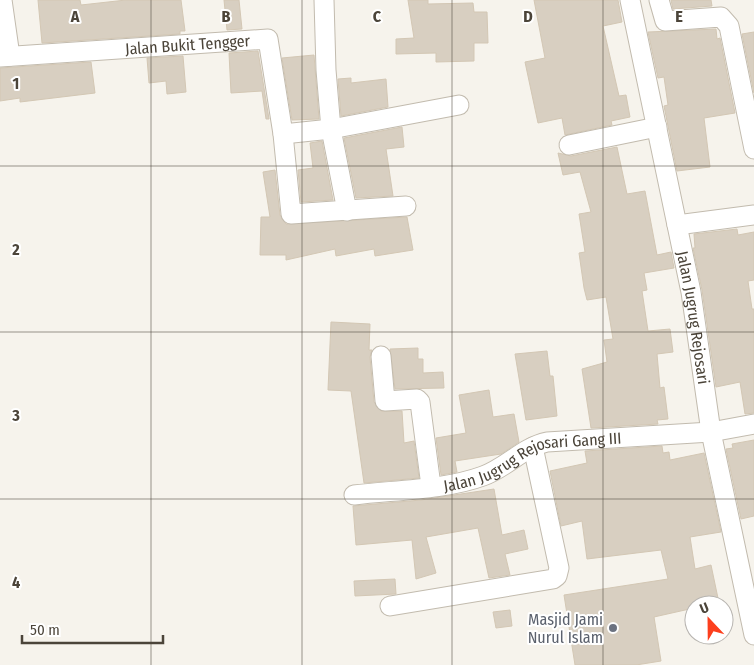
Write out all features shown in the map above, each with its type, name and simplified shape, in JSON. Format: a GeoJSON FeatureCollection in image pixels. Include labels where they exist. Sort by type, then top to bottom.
{"type":"FeatureCollection","features":[{"type":"Feature","properties":{"kind":"street","name":"Jalan Bukit Tengger"},"geometry":{"type":"LineString","coordinates":[[2,0],[5,56],[268,39],[283,134],[291,214],[406,206]]}},
{"type":"Feature","properties":{"kind":"street"},"geometry":{"type":"LineString","coordinates":[[324,0],[326,70],[331,129],[346,211]]}},
{"type":"Feature","properties":{"kind":"street","name":"Jalan Jugrug Rejosari"},"geometry":{"type":"LineString","coordinates":[[630,0],[691,292],[711,432],[754,635]]}},
{"type":"Feature","properties":{"kind":"street"},"geometry":{"type":"LineString","coordinates":[[659,0],[665,22],[721,16],[725,18],[729,26],[754,149]]}},
{"type":"Feature","properties":{"kind":"street"},"geometry":{"type":"LineString","coordinates":[[283,134],[331,129],[459,105]]}},
{"type":"Feature","properties":{"kind":"street"},"geometry":{"type":"LineString","coordinates":[[568,145],[657,127]]}},
{"type":"Feature","properties":{"kind":"street"},"geometry":{"type":"LineString","coordinates":[[677,225],[754,215]]}},
{"type":"Feature","properties":{"kind":"street"},"geometry":{"type":"LineString","coordinates":[[381,356],[385,401],[417,399],[420,402],[431,486]]}},
{"type":"Feature","properties":{"kind":"street","name":"Jalan Jugrug Rejosari Gang III"},"geometry":{"type":"LineString","coordinates":[[354,494],[431,486],[483,476],[533,447],[546,442],[711,432],[754,424]]}},
{"type":"Feature","properties":{"kind":"street"},"geometry":{"type":"LineString","coordinates":[[390,606],[553,579],[557,576],[559,568],[533,447]]}},
{"type":"Feature","properties":{"kind":"building"},"geometry":{"type":"Polygon","coordinates":[[[38,0],[80,0],[81,5],[126,0],[181,0],[185,31],[180,31],[180,34],[42,43],[38,0]]]}},
{"type":"Feature","properties":{"kind":"building"},"geometry":{"type":"Polygon","coordinates":[[[224,0],[239,0],[242,29],[227,30],[224,0]]]}},
{"type":"Feature","properties":{"kind":"building"},"geometry":{"type":"Polygon","coordinates":[[[408,0],[428,0],[428,4],[473,3],[474,12],[487,12],[488,43],[474,43],[474,61],[436,62],[436,53],[396,54],[396,39],[414,38],[408,0]]]}},
{"type":"Feature","properties":{"kind":"building"},"geometry":{"type":"Polygon","coordinates":[[[534,0],[618,0],[622,22],[603,26],[619,96],[626,95],[630,117],[611,121],[612,125],[565,135],[562,118],[538,123],[525,62],[545,58],[534,0]]]}},
{"type":"Feature","properties":{"kind":"building"},"geometry":{"type":"Polygon","coordinates":[[[671,0],[711,0],[712,6],[673,9],[671,0]]]}},
{"type":"Feature","properties":{"kind":"building"},"geometry":{"type":"Polygon","coordinates":[[[716,29],[717,39],[720,38],[735,113],[704,118],[710,167],[677,171],[664,106],[668,105],[664,77],[658,78],[648,32],[716,29]]]}},
{"type":"Feature","properties":{"kind":"building"},"geometry":{"type":"Polygon","coordinates":[[[754,32],[754,93],[742,34],[754,32]]]}},
{"type":"Feature","properties":{"kind":"building"},"geometry":{"type":"Polygon","coordinates":[[[258,51],[269,119],[266,119],[262,91],[231,93],[229,53],[258,51]]]}},
{"type":"Feature","properties":{"kind":"building"},"geometry":{"type":"Polygon","coordinates":[[[314,55],[319,119],[292,120],[282,58],[314,55]]]}},
{"type":"Feature","properties":{"kind":"building"},"geometry":{"type":"Polygon","coordinates":[[[183,56],[186,92],[167,94],[166,81],[149,83],[147,58],[183,56]]]}},
{"type":"Feature","properties":{"kind":"building"},"geometry":{"type":"Polygon","coordinates":[[[91,62],[95,93],[20,102],[20,98],[0,101],[0,68],[91,62]]]}},
{"type":"Feature","properties":{"kind":"building"},"geometry":{"type":"Polygon","coordinates":[[[351,78],[351,83],[386,79],[388,107],[341,116],[338,79],[351,78]]]}},
{"type":"Feature","properties":{"kind":"building"},"geometry":{"type":"Polygon","coordinates":[[[402,127],[404,147],[386,149],[393,196],[356,198],[344,138],[402,127]]]}},
{"type":"Feature","properties":{"kind":"building"},"geometry":{"type":"Polygon","coordinates":[[[322,141],[333,200],[301,202],[298,170],[313,168],[310,143],[322,141]]]}},
{"type":"Feature","properties":{"kind":"building"},"geometry":{"type":"Polygon","coordinates":[[[617,147],[627,194],[645,191],[657,255],[671,252],[674,268],[644,273],[647,290],[642,291],[648,331],[670,329],[673,352],[657,354],[660,388],[664,387],[668,419],[657,420],[658,424],[591,428],[582,369],[607,362],[604,340],[613,339],[606,297],[587,300],[584,288],[579,253],[585,252],[579,214],[591,212],[580,172],[563,175],[558,153],[571,156],[617,147]]]}},
{"type":"Feature","properties":{"kind":"building"},"geometry":{"type":"Polygon","coordinates":[[[275,170],[280,215],[286,224],[407,217],[413,250],[375,256],[374,249],[336,256],[335,249],[286,260],[286,255],[260,255],[261,217],[270,217],[263,172],[275,170]]]}},
{"type":"Feature","properties":{"kind":"building"},"geometry":{"type":"Polygon","coordinates":[[[737,229],[738,235],[754,232],[754,280],[748,281],[752,309],[754,309],[754,413],[745,414],[740,382],[716,387],[702,290],[693,248],[695,248],[694,234],[737,229]]]}},
{"type":"Feature","properties":{"kind":"building"},"geometry":{"type":"Polygon","coordinates":[[[331,322],[370,324],[369,350],[372,350],[370,357],[374,402],[381,411],[402,411],[404,443],[414,441],[419,478],[364,483],[351,391],[328,390],[331,322]]]}},
{"type":"Feature","properties":{"kind":"building"},"geometry":{"type":"Polygon","coordinates":[[[418,348],[418,359],[423,359],[423,373],[443,372],[444,388],[395,389],[390,349],[418,348]]]}},
{"type":"Feature","properties":{"kind":"building"},"geometry":{"type":"Polygon","coordinates":[[[547,351],[550,376],[553,376],[557,416],[526,420],[515,354],[547,351]]]}},
{"type":"Feature","properties":{"kind":"building"},"geometry":{"type":"Polygon","coordinates":[[[489,390],[493,417],[514,414],[519,442],[501,454],[455,461],[457,472],[441,475],[436,438],[466,433],[459,395],[489,390]]]}},
{"type":"Feature","properties":{"kind":"building"},"geometry":{"type":"Polygon","coordinates":[[[754,440],[754,516],[741,519],[726,449],[733,448],[732,444],[754,440]]]}},
{"type":"Feature","properties":{"kind":"building"},"geometry":{"type":"Polygon","coordinates":[[[662,446],[663,453],[669,452],[670,460],[704,453],[721,532],[690,537],[695,569],[711,565],[717,595],[684,595],[684,610],[654,617],[661,661],[636,665],[575,665],[564,595],[668,579],[661,550],[587,559],[582,521],[561,526],[550,471],[587,463],[585,451],[662,446]]]}},
{"type":"Feature","properties":{"kind":"building"},"geometry":{"type":"Polygon","coordinates":[[[494,489],[502,535],[524,530],[528,549],[505,554],[510,575],[489,578],[478,528],[426,537],[436,573],[416,579],[412,540],[356,545],[353,506],[421,500],[494,489]]]}},
{"type":"Feature","properties":{"kind":"building"},"geometry":{"type":"Polygon","coordinates":[[[395,579],[396,594],[355,596],[354,581],[395,579]]]}},
{"type":"Feature","properties":{"kind":"building"},"geometry":{"type":"Polygon","coordinates":[[[510,610],[512,626],[496,628],[493,612],[510,610]]]}},
{"type":"Feature","properties":{"kind":"place","name":"Masjid Jami Nurul Islam"},"geometry":{"type":"Point","coordinates":[613,628]}}]}
